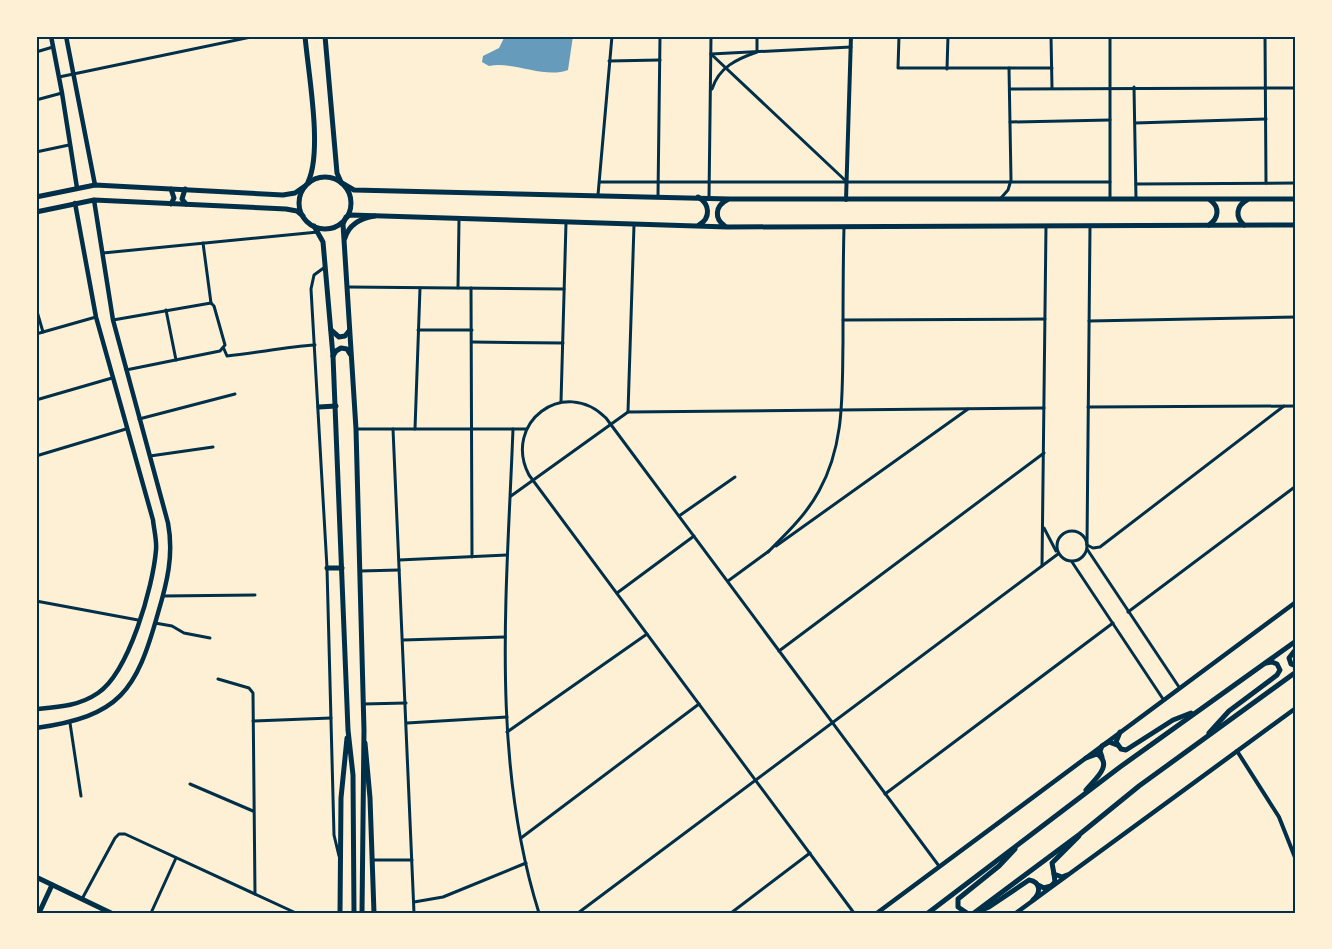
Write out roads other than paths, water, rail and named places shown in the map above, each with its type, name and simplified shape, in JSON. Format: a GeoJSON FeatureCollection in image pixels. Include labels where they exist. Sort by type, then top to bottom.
{"type":"FeatureCollection","features":[{"type":"Feature","properties":{"kind":"main road"},"geometry":{"type":"LineString","coordinates":[[51,36],[77,188]]}},
{"type":"Feature","properties":{"kind":"main road"},"geometry":{"type":"LineString","coordinates":[[66,36],[95,185]]}},
{"type":"Feature","properties":{"kind":"main road"},"geometry":{"type":"LineString","coordinates":[[303,216],[299,204],[305,186],[311,176],[314,156],[304,36]]}},
{"type":"Feature","properties":{"kind":"main road"},"geometry":{"type":"LineString","coordinates":[[325,36],[337,174],[347,189],[351,203],[346,218],[344,243],[356,429],[363,704],[369,776],[374,913]]}},
{"type":"Feature","properties":{"kind":"main road"},"geometry":{"type":"LineString","coordinates":[[36,197],[95,185],[283,195],[296,193],[319,178],[327,177],[354,190],[730,199],[1296,199]]}},
{"type":"Feature","properties":{"kind":"main road"},"geometry":{"type":"LineString","coordinates":[[171,189],[174,198],[171,204]]}},
{"type":"Feature","properties":{"kind":"main road"},"geometry":{"type":"LineString","coordinates":[[185,189],[182,199],[186,204]]}},
{"type":"Feature","properties":{"kind":"main road"},"geometry":{"type":"LineString","coordinates":[[696,226],[703,223],[708,212],[706,204],[697,197]]}},
{"type":"Feature","properties":{"kind":"main road"},"geometry":{"type":"LineString","coordinates":[[727,227],[720,222],[717,214],[722,203],[730,199]]}},
{"type":"Feature","properties":{"kind":"main road"},"geometry":{"type":"LineString","coordinates":[[1208,225],[1214,221],[1218,214],[1215,204],[1209,199]]}},
{"type":"Feature","properties":{"kind":"main road"},"geometry":{"type":"LineString","coordinates":[[36,728],[70,723],[102,711],[126,691],[144,659],[156,622],[170,564],[170,534],[113,320],[94,200]]}},
{"type":"Feature","properties":{"kind":"main road"},"geometry":{"type":"LineString","coordinates":[[36,212],[94,200],[286,209],[297,211],[303,216],[314,226],[323,242],[336,406],[348,730],[353,775],[354,913]]}},
{"type":"Feature","properties":{"kind":"main road"},"geometry":{"type":"LineString","coordinates":[[1245,225],[1240,221],[1237,214],[1241,204],[1247,200]]}},
{"type":"Feature","properties":{"kind":"main road"},"geometry":{"type":"LineString","coordinates":[[36,709],[81,703],[100,692],[113,679],[128,652],[151,580],[156,549],[153,520],[96,317],[75,203]]}},
{"type":"Feature","properties":{"kind":"main road"},"geometry":{"type":"LineString","coordinates":[[344,243],[347,232],[354,224],[362,219],[375,216]]}},
{"type":"Feature","properties":{"kind":"main road"},"geometry":{"type":"LineString","coordinates":[[314,226],[331,228],[346,218],[375,216],[727,227],[1296,225]]}},
{"type":"Feature","properties":{"kind":"main road"},"geometry":{"type":"LineString","coordinates":[[331,330],[335,336],[341,338],[347,335],[350,329]]}},
{"type":"Feature","properties":{"kind":"main road"},"geometry":{"type":"LineString","coordinates":[[333,356],[336,350],[341,348],[349,351],[351,357]]}},
{"type":"Feature","properties":{"kind":"main road"},"geometry":{"type":"LineString","coordinates":[[319,407],[336,406]]}},
{"type":"Feature","properties":{"kind":"main road"},"geometry":{"type":"LineString","coordinates":[[327,568],[342,568]]}},
{"type":"Feature","properties":{"kind":"main road"},"geometry":{"type":"LineString","coordinates":[[877,913],[1296,602]]}},
{"type":"Feature","properties":{"kind":"main road"},"geometry":{"type":"LineString","coordinates":[[928,913],[1194,713],[1296,641]]}},
{"type":"Feature","properties":{"kind":"main road"},"geometry":{"type":"LineString","coordinates":[[1296,649],[1289,658],[1291,664],[1296,666]]}},
{"type":"Feature","properties":{"kind":"main road"},"geometry":{"type":"LineString","coordinates":[[1207,735],[1221,718],[1279,673],[1279,667],[1275,662],[1263,665]]}},
{"type":"Feature","properties":{"kind":"main road"},"geometry":{"type":"LineString","coordinates":[[973,913],[1080,834],[1207,735],[1296,672]]}},
{"type":"Feature","properties":{"kind":"main road"},"geometry":{"type":"LineString","coordinates":[[1016,913],[1296,708]]}},
{"type":"Feature","properties":{"kind":"main road"},"geometry":{"type":"LineString","coordinates":[[1079,798],[1102,771],[1104,765],[1100,750],[1104,744],[1112,742],[1124,750],[1130,749],[1166,724],[1194,713]]}},
{"type":"Feature","properties":{"kind":"main road"},"geometry":{"type":"LineString","coordinates":[[340,913],[341,798],[348,730]]}},
{"type":"Feature","properties":{"kind":"main road"},"geometry":{"type":"LineString","coordinates":[[362,913],[362,775],[364,730]]}},
{"type":"Feature","properties":{"kind":"main road"},"geometry":{"type":"LineString","coordinates":[[1119,747],[1116,739],[1120,732]]}},
{"type":"Feature","properties":{"kind":"main road"},"geometry":{"type":"LineString","coordinates":[[1086,758],[1094,754],[1102,758]]}},
{"type":"Feature","properties":{"kind":"main road"},"geometry":{"type":"LineString","coordinates":[[973,913],[989,907],[1026,880],[1034,881],[1044,888],[1051,886],[1055,879],[1052,871],[1053,860],[1072,845],[1080,834]]}},
{"type":"Feature","properties":{"kind":"main road"},"geometry":{"type":"LineString","coordinates":[[967,913],[958,907],[958,899],[999,866],[1026,838]]}},
{"type":"Feature","properties":{"kind":"main road"},"geometry":{"type":"LineString","coordinates":[[1052,871],[1059,876],[1067,875]]}},
{"type":"Feature","properties":{"kind":"main road"},"geometry":{"type":"LineString","coordinates":[[36,877],[110,913]]}},
{"type":"Feature","properties":{"kind":"main road"},"geometry":{"type":"LineString","coordinates":[[1033,900],[1038,893],[1037,884]]}},
{"type":"Feature","properties":{"kind":"main road"},"geometry":{"type":"LineString","coordinates":[[39,913],[52,885]]}},
{"type":"Feature","properties":{"kind":"street"},"geometry":{"type":"LineString","coordinates":[[59,76],[234,38],[256,36]]}},
{"type":"Feature","properties":{"kind":"street"},"geometry":{"type":"LineString","coordinates":[[598,195],[612,36]]}},
{"type":"Feature","properties":{"kind":"street"},"geometry":{"type":"LineString","coordinates":[[658,196],[660,36]]}},
{"type":"Feature","properties":{"kind":"street"},"geometry":{"type":"LineString","coordinates":[[709,198],[711,36]]}},
{"type":"Feature","properties":{"kind":"street"},"geometry":{"type":"LineString","coordinates":[[757,52],[758,36]]}},
{"type":"Feature","properties":{"kind":"street"},"geometry":{"type":"LineString","coordinates":[[846,200],[851,36]]}},
{"type":"Feature","properties":{"kind":"street"},"geometry":{"type":"LineString","coordinates":[[899,36],[898,68],[1052,68]]}},
{"type":"Feature","properties":{"kind":"street"},"geometry":{"type":"LineString","coordinates":[[948,36],[948,69]]}},
{"type":"Feature","properties":{"kind":"street"},"geometry":{"type":"LineString","coordinates":[[1051,36],[1052,88]]}},
{"type":"Feature","properties":{"kind":"street"},"geometry":{"type":"LineString","coordinates":[[1110,36],[1110,199]]}},
{"type":"Feature","properties":{"kind":"street"},"geometry":{"type":"LineString","coordinates":[[1265,36],[1266,183]]}},
{"type":"Feature","properties":{"kind":"street"},"geometry":{"type":"LineString","coordinates":[[711,54],[851,47]]}},
{"type":"Feature","properties":{"kind":"street"},"geometry":{"type":"LineString","coordinates":[[36,52],[53,48]]}},
{"type":"Feature","properties":{"kind":"street"},"geometry":{"type":"LineString","coordinates":[[710,92],[716,78],[725,68],[739,58],[757,52]]}},
{"type":"Feature","properties":{"kind":"street"},"geometry":{"type":"LineString","coordinates":[[711,54],[847,182]]}},
{"type":"Feature","properties":{"kind":"street"},"geometry":{"type":"LineString","coordinates":[[609,61],[660,60]]}},
{"type":"Feature","properties":{"kind":"street"},"geometry":{"type":"LineString","coordinates":[[998,199],[1005,194],[1011,182],[1010,68]]}},
{"type":"Feature","properties":{"kind":"street"},"geometry":{"type":"LineString","coordinates":[[1010,89],[1110,87],[1296,88]]}},
{"type":"Feature","properties":{"kind":"street"},"geometry":{"type":"LineString","coordinates":[[1134,87],[1136,199]]}},
{"type":"Feature","properties":{"kind":"street"},"geometry":{"type":"LineString","coordinates":[[36,100],[62,93]]}},
{"type":"Feature","properties":{"kind":"street"},"geometry":{"type":"LineString","coordinates":[[1135,123],[1266,119]]}},
{"type":"Feature","properties":{"kind":"street"},"geometry":{"type":"LineString","coordinates":[[1010,122],[1110,120]]}},
{"type":"Feature","properties":{"kind":"street"},"geometry":{"type":"LineString","coordinates":[[36,152],[69,145]]}},
{"type":"Feature","properties":{"kind":"street"},"geometry":{"type":"LineString","coordinates":[[600,182],[1110,182]]}},
{"type":"Feature","properties":{"kind":"street"},"geometry":{"type":"LineString","coordinates":[[1136,184],[1296,183]]}},
{"type":"Feature","properties":{"kind":"street"},"geometry":{"type":"LineString","coordinates":[[458,288],[459,220]]}},
{"type":"Feature","properties":{"kind":"street"},"geometry":{"type":"LineString","coordinates":[[561,402],[566,223]]}},
{"type":"Feature","properties":{"kind":"street"},"geometry":{"type":"LineString","coordinates":[[628,412],[634,225]]}},
{"type":"Feature","properties":{"kind":"street"},"geometry":{"type":"LineString","coordinates":[[1042,566],[1046,226]]}},
{"type":"Feature","properties":{"kind":"street"},"geometry":{"type":"LineString","coordinates":[[1072,562],[1083,556],[1087,546],[1090,226]]}},
{"type":"Feature","properties":{"kind":"street"},"geometry":{"type":"LineString","coordinates":[[768,552],[803,516],[819,491],[837,448],[842,410],[844,227]]}},
{"type":"Feature","properties":{"kind":"street"},"geometry":{"type":"LineString","coordinates":[[103,253],[318,232]]}},
{"type":"Feature","properties":{"kind":"street"},"geometry":{"type":"LineString","coordinates":[[203,243],[212,303],[224,339],[224,349],[227,356],[249,354],[279,347],[315,345]]}},
{"type":"Feature","properties":{"kind":"street"},"geometry":{"type":"LineString","coordinates":[[326,267],[316,272],[311,282],[327,568],[334,835],[339,856]]}},
{"type":"Feature","properties":{"kind":"street"},"geometry":{"type":"LineString","coordinates":[[348,287],[564,289]]}},
{"type":"Feature","properties":{"kind":"street"},"geometry":{"type":"LineString","coordinates":[[415,429],[420,288]]}},
{"type":"Feature","properties":{"kind":"street"},"geometry":{"type":"LineString","coordinates":[[471,288],[472,557]]}},
{"type":"Feature","properties":{"kind":"street"},"geometry":{"type":"LineString","coordinates":[[113,320],[212,303]]}},
{"type":"Feature","properties":{"kind":"street"},"geometry":{"type":"LineString","coordinates":[[36,308],[43,332]]}},
{"type":"Feature","properties":{"kind":"street"},"geometry":{"type":"LineString","coordinates":[[166,310],[176,360]]}},
{"type":"Feature","properties":{"kind":"street"},"geometry":{"type":"LineString","coordinates":[[1089,321],[1296,316]]}},
{"type":"Feature","properties":{"kind":"street"},"geometry":{"type":"LineString","coordinates":[[36,334],[96,317]]}},
{"type":"Feature","properties":{"kind":"street"},"geometry":{"type":"LineString","coordinates":[[843,320],[1045,319]]}},
{"type":"Feature","properties":{"kind":"street"},"geometry":{"type":"LineString","coordinates":[[418,330],[472,330]]}},
{"type":"Feature","properties":{"kind":"street"},"geometry":{"type":"LineString","coordinates":[[472,342],[563,343]]}},
{"type":"Feature","properties":{"kind":"street"},"geometry":{"type":"LineString","coordinates":[[125,370],[224,349]]}},
{"type":"Feature","properties":{"kind":"street"},"geometry":{"type":"LineString","coordinates":[[36,400],[112,378]]}},
{"type":"Feature","properties":{"kind":"street"},"geometry":{"type":"LineString","coordinates":[[139,419],[234,394]]}},
{"type":"Feature","properties":{"kind":"street"},"geometry":{"type":"LineString","coordinates":[[854,913],[533,480],[523,457],[523,443],[526,429],[541,411],[561,402],[576,402],[592,407],[602,413],[939,866]]}},
{"type":"Feature","properties":{"kind":"street"},"geometry":{"type":"LineString","coordinates":[[1087,546],[1093,548],[1100,547],[1284,406]]}},
{"type":"Feature","properties":{"kind":"street"},"geometry":{"type":"LineString","coordinates":[[1088,407],[1296,406]]}},
{"type":"Feature","properties":{"kind":"street"},"geometry":{"type":"LineString","coordinates":[[511,496],[628,412],[1044,408]]}},
{"type":"Feature","properties":{"kind":"street"},"geometry":{"type":"LineString","coordinates":[[728,581],[968,409]]}},
{"type":"Feature","properties":{"kind":"street"},"geometry":{"type":"LineString","coordinates":[[36,456],[126,429]]}},
{"type":"Feature","properties":{"kind":"street"},"geometry":{"type":"LineString","coordinates":[[356,429],[526,429]]}},
{"type":"Feature","properties":{"kind":"street"},"geometry":{"type":"LineString","coordinates":[[394,429],[414,913]]}},
{"type":"Feature","properties":{"kind":"street"},"geometry":{"type":"LineString","coordinates":[[513,429],[505,637],[507,732],[521,838],[539,913]]}},
{"type":"Feature","properties":{"kind":"street"},"geometry":{"type":"LineString","coordinates":[[150,456],[213,447]]}},
{"type":"Feature","properties":{"kind":"street"},"geometry":{"type":"LineString","coordinates":[[779,651],[1044,453]]}},
{"type":"Feature","properties":{"kind":"street"},"geometry":{"type":"LineString","coordinates":[[679,516],[735,477]]}},
{"type":"Feature","properties":{"kind":"street"},"geometry":{"type":"LineString","coordinates":[[1128,612],[1296,486]]}},
{"type":"Feature","properties":{"kind":"street"},"geometry":{"type":"LineString","coordinates":[[1043,525],[1058,553],[1064,560],[1072,562],[1163,699]]}},
{"type":"Feature","properties":{"kind":"street"},"geometry":{"type":"LineString","coordinates":[[1058,553],[1058,539],[1069,531],[1082,535],[1128,612],[1179,687]]}},
{"type":"Feature","properties":{"kind":"street"},"geometry":{"type":"LineString","coordinates":[[617,593],[694,536]]}},
{"type":"Feature","properties":{"kind":"street"},"geometry":{"type":"LineString","coordinates":[[578,913],[1058,553]]}},
{"type":"Feature","properties":{"kind":"street"},"geometry":{"type":"LineString","coordinates":[[399,560],[507,555]]}},
{"type":"Feature","properties":{"kind":"street"},"geometry":{"type":"LineString","coordinates":[[359,571],[399,570]]}},
{"type":"Feature","properties":{"kind":"street"},"geometry":{"type":"LineString","coordinates":[[163,596],[255,596]]}},
{"type":"Feature","properties":{"kind":"street"},"geometry":{"type":"LineString","coordinates":[[36,601],[138,620]]}},
{"type":"Feature","properties":{"kind":"street"},"geometry":{"type":"LineString","coordinates":[[156,622],[172,626],[184,633],[210,638]]}},
{"type":"Feature","properties":{"kind":"street"},"geometry":{"type":"LineString","coordinates":[[885,794],[1113,622]]}},
{"type":"Feature","properties":{"kind":"street"},"geometry":{"type":"LineString","coordinates":[[507,732],[647,634]]}},
{"type":"Feature","properties":{"kind":"street"},"geometry":{"type":"LineString","coordinates":[[402,640],[505,637]]}},
{"type":"Feature","properties":{"kind":"street"},"geometry":{"type":"LineString","coordinates":[[218,680],[250,690],[253,693],[254,894]]}},
{"type":"Feature","properties":{"kind":"street"},"geometry":{"type":"LineString","coordinates":[[363,704],[406,703]]}},
{"type":"Feature","properties":{"kind":"street"},"geometry":{"type":"LineString","coordinates":[[521,838],[699,704]]}},
{"type":"Feature","properties":{"kind":"street"},"geometry":{"type":"LineString","coordinates":[[407,723],[507,717]]}},
{"type":"Feature","properties":{"kind":"street"},"geometry":{"type":"LineString","coordinates":[[253,721],[331,718]]}},
{"type":"Feature","properties":{"kind":"street"},"geometry":{"type":"LineString","coordinates":[[70,723],[81,796]]}},
{"type":"Feature","properties":{"kind":"street"},"geometry":{"type":"LineString","coordinates":[[1238,751],[1279,817],[1295,853],[1296,860]]}},
{"type":"Feature","properties":{"kind":"street"},"geometry":{"type":"LineString","coordinates":[[190,784],[254,811]]}},
{"type":"Feature","properties":{"kind":"street"},"geometry":{"type":"LineString","coordinates":[[82,899],[115,838],[119,834],[125,834],[296,913]]}},
{"type":"Feature","properties":{"kind":"street"},"geometry":{"type":"LineString","coordinates":[[730,913],[810,853]]}},
{"type":"Feature","properties":{"kind":"street"},"geometry":{"type":"LineString","coordinates":[[151,913],[176,858]]}},
{"type":"Feature","properties":{"kind":"street"},"geometry":{"type":"LineString","coordinates":[[372,860],[412,860]]}},
{"type":"Feature","properties":{"kind":"street"},"geometry":{"type":"LineString","coordinates":[[414,902],[443,897],[526,863]]}},
{"type":"Feature","properties":{"kind":"water"},"geometry":{"type":"Polygon","coordinates":[[[505,36],[573,36],[568,70],[549,72],[499,65],[489,66],[482,62],[483,56],[499,48],[505,36]]]}}]}
